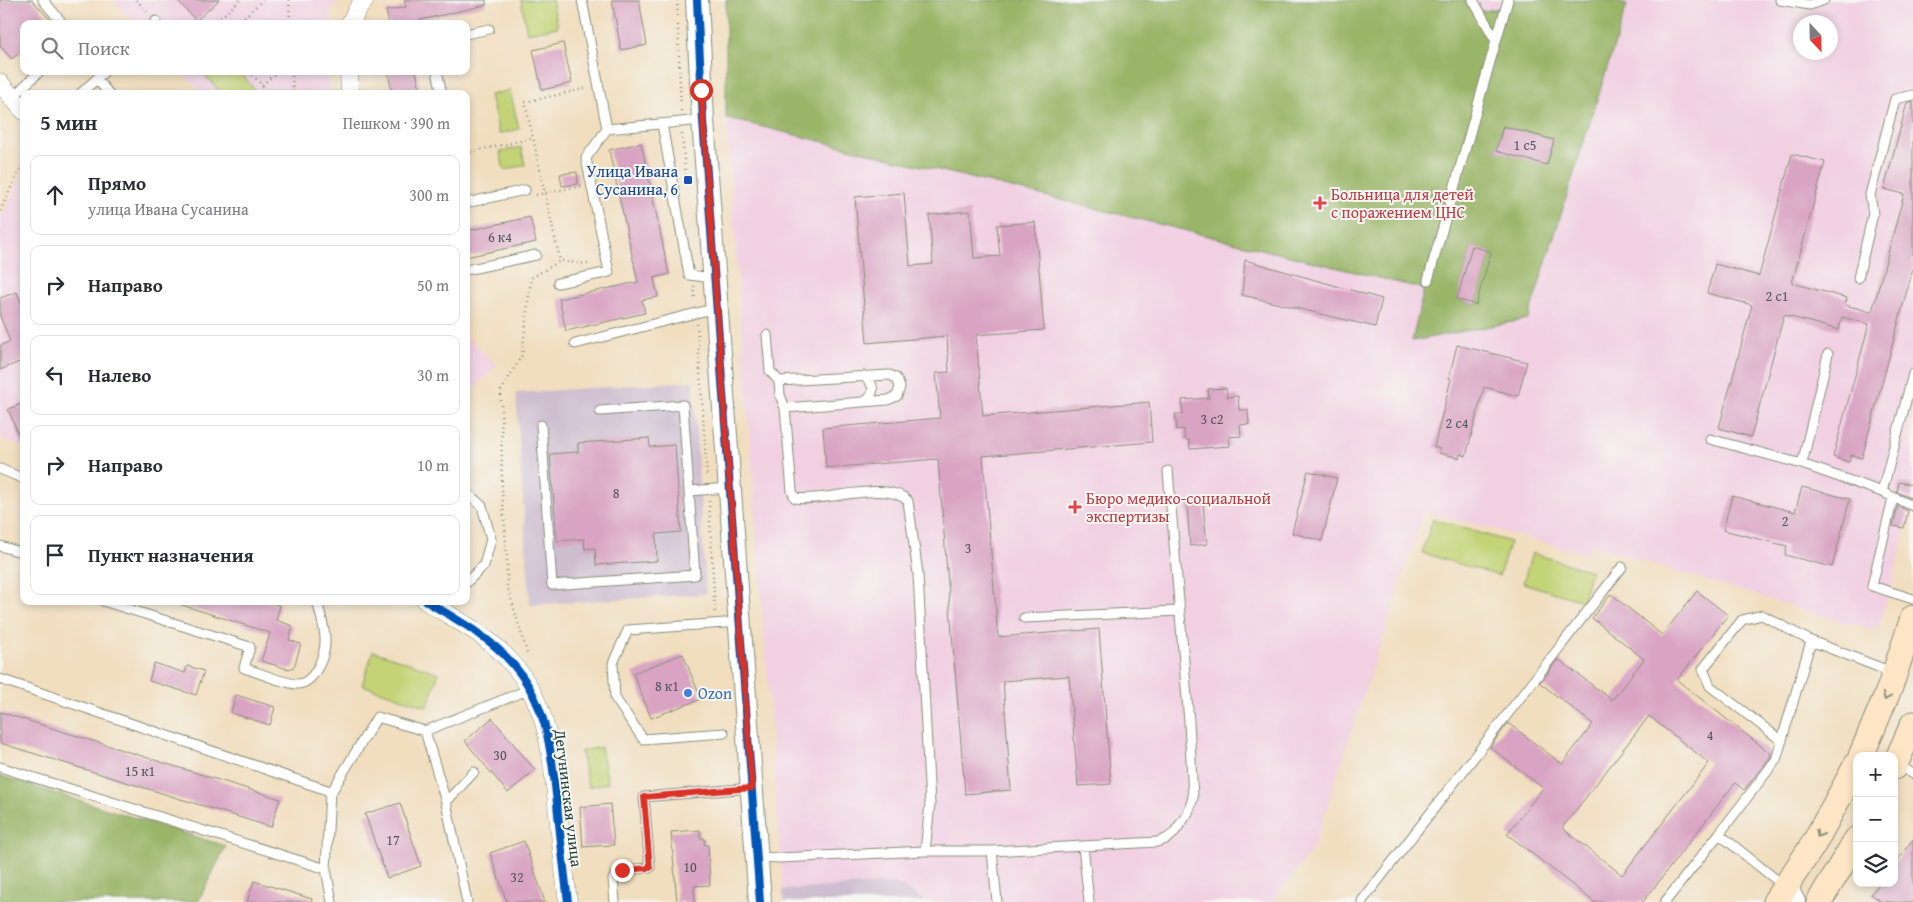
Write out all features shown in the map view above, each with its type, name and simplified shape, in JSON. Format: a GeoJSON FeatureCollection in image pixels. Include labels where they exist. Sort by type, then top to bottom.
{"type":"FeatureCollection","features":[{"type":"Feature","properties":{"kind":"main road"},"geometry":{"type":"LineString","coordinates":[[1863,752],[1895,673],[1913,618]]}},
{"type":"Feature","properties":{"kind":"main road"},"geometry":{"type":"LineString","coordinates":[[1901,768],[1913,724]]}},
{"type":"Feature","properties":{"kind":"main road"},"geometry":{"type":"LineString","coordinates":[[1786,892],[1853,771]]}},
{"type":"Feature","properties":{"kind":"main road"},"geometry":{"type":"LineString","coordinates":[[1822,900],[1855,842]]}},
{"type":"Feature","properties":{"kind":"street"},"geometry":{"type":"LineString","coordinates":[[352,20],[358,8],[365,0]]}},
{"type":"Feature","properties":{"kind":"street"},"geometry":{"type":"LineString","coordinates":[[697,0],[702,120],[760,902]]}},
{"type":"Feature","properties":{"kind":"street"},"geometry":{"type":"LineString","coordinates":[[349,75],[350,90]]}},
{"type":"Feature","properties":{"kind":"street"},"geometry":{"type":"LineString","coordinates":[[0,83],[20,106]]}},
{"type":"Feature","properties":{"kind":"street","name":"Дегунинская улица"},"geometry":{"type":"LineString","coordinates":[[434,605],[471,628],[510,661],[530,689],[543,715],[549,738],[568,902]]}},
{"type":"Feature","properties":{"kind":"lane"},"geometry":{"type":"LineString","coordinates":[[43,0],[60,20]]}},
{"type":"Feature","properties":{"kind":"lane"},"geometry":{"type":"LineString","coordinates":[[558,283],[609,272],[586,158],[607,129],[582,0]]}},
{"type":"Feature","properties":{"kind":"lane"},"geometry":{"type":"LineString","coordinates":[[1473,0],[1496,41]]}},
{"type":"Feature","properties":{"kind":"lane"},"geometry":{"type":"LineString","coordinates":[[1428,280],[1508,0]]}},
{"type":"Feature","properties":{"kind":"lane"},"geometry":{"type":"LineString","coordinates":[[1780,0],[1810,5],[1824,0]]}},
{"type":"Feature","properties":{"kind":"lane"},"geometry":{"type":"LineString","coordinates":[[470,33],[489,29]]}},
{"type":"Feature","properties":{"kind":"lane"},"geometry":{"type":"LineString","coordinates":[[20,90],[36,75]]}},
{"type":"Feature","properties":{"kind":"lane"},"geometry":{"type":"LineString","coordinates":[[85,90],[101,75]]}},
{"type":"Feature","properties":{"kind":"lane"},"geometry":{"type":"LineString","coordinates":[[438,75],[441,90]]}},
{"type":"Feature","properties":{"kind":"lane"},"geometry":{"type":"LineString","coordinates":[[97,79],[106,90]]}},
{"type":"Feature","properties":{"kind":"lane"},"geometry":{"type":"LineString","coordinates":[[13,97],[20,90]]}},
{"type":"Feature","properties":{"kind":"lane"},"geometry":{"type":"LineString","coordinates":[[1858,278],[1873,214],[1870,195],[1895,99],[1913,95]]}},
{"type":"Feature","properties":{"kind":"lane"},"geometry":{"type":"LineString","coordinates":[[607,129],[702,120]]}},
{"type":"Feature","properties":{"kind":"lane"},"geometry":{"type":"LineString","coordinates":[[662,124],[689,274],[714,278]]}},
{"type":"Feature","properties":{"kind":"lane"},"geometry":{"type":"LineString","coordinates":[[470,202],[526,193]]}},
{"type":"Feature","properties":{"kind":"lane"},"geometry":{"type":"LineString","coordinates":[[470,269],[536,255]]}},
{"type":"Feature","properties":{"kind":"lane"},"geometry":{"type":"LineString","coordinates":[[575,344],[716,308]]}},
{"type":"Feature","properties":{"kind":"lane"},"geometry":{"type":"LineString","coordinates":[[766,334],[770,370],[780,382],[780,395],[785,408],[792,491],[795,498],[885,491],[902,494],[908,500],[918,574],[930,804],[925,851]]}},
{"type":"Feature","properties":{"kind":"lane"},"geometry":{"type":"LineString","coordinates":[[1802,464],[1828,354]]}},
{"type":"Feature","properties":{"kind":"lane"},"geometry":{"type":"LineString","coordinates":[[1882,492],[1913,374]]}},
{"type":"Feature","properties":{"kind":"lane"},"geometry":{"type":"LineString","coordinates":[[780,382],[890,375],[896,378],[900,387],[897,396],[893,399],[785,408]]}},
{"type":"Feature","properties":{"kind":"lane"},"geometry":{"type":"LineString","coordinates":[[864,376],[870,382],[873,391],[872,396],[864,402]]}},
{"type":"Feature","properties":{"kind":"lane"},"geometry":{"type":"LineString","coordinates":[[541,425],[552,585],[695,575],[683,405],[600,411]]}},
{"type":"Feature","properties":{"kind":"lane"},"geometry":{"type":"LineString","coordinates":[[1710,439],[1802,464],[1882,492],[1913,506]]}},
{"type":"Feature","properties":{"kind":"lane"},"geometry":{"type":"LineString","coordinates":[[0,469],[20,477]]}},
{"type":"Feature","properties":{"kind":"lane"},"geometry":{"type":"LineString","coordinates":[[756,857],[780,858],[925,851],[992,852],[1157,842],[1166,840],[1173,834],[1188,813],[1192,798],[1192,788],[1189,722],[1168,471]]}},
{"type":"Feature","properties":{"kind":"lane"},"geometry":{"type":"LineString","coordinates":[[689,491],[730,488]]}},
{"type":"Feature","properties":{"kind":"lane"},"geometry":{"type":"LineString","coordinates":[[470,496],[482,506],[491,539],[484,565],[470,579]]}},
{"type":"Feature","properties":{"kind":"lane"},"geometry":{"type":"LineString","coordinates":[[1893,498],[1872,586],[1913,598]]}},
{"type":"Feature","properties":{"kind":"lane"},"geometry":{"type":"LineString","coordinates":[[0,546],[20,552]]}},
{"type":"Feature","properties":{"kind":"lane"},"geometry":{"type":"LineString","coordinates":[[1362,902],[1622,567]]}},
{"type":"Feature","properties":{"kind":"lane"},"geometry":{"type":"LineString","coordinates":[[116,605],[250,647],[244,668],[295,684],[305,683],[312,676],[323,654],[326,642],[318,605]]}},
{"type":"Feature","properties":{"kind":"lane"},"geometry":{"type":"LineString","coordinates":[[1024,618],[1179,611]]}},
{"type":"Feature","properties":{"kind":"lane"},"geometry":{"type":"LineString","coordinates":[[1782,742],[1710,686],[1703,670],[1742,620],[1762,615],[1811,642],[1895,673]]}},
{"type":"Feature","properties":{"kind":"lane"},"geometry":{"type":"LineString","coordinates":[[724,733],[643,739],[615,698],[613,663],[628,630],[740,622]]}},
{"type":"Feature","properties":{"kind":"lane"},"geometry":{"type":"LineString","coordinates":[[1665,902],[1776,760],[1811,642]]}},
{"type":"Feature","properties":{"kind":"lane"},"geometry":{"type":"LineString","coordinates":[[0,679],[330,792]]}},
{"type":"Feature","properties":{"kind":"lane"},"geometry":{"type":"LineString","coordinates":[[332,902],[326,869],[330,792],[376,717],[425,731],[530,689]]}},
{"type":"Feature","properties":{"kind":"lane"},"geometry":{"type":"LineString","coordinates":[[425,731],[446,802],[466,902]]}},
{"type":"Feature","properties":{"kind":"lane"},"geometry":{"type":"LineString","coordinates":[[0,767],[326,869]]}},
{"type":"Feature","properties":{"kind":"lane"},"geometry":{"type":"LineString","coordinates":[[446,802],[474,772]]}},
{"type":"Feature","properties":{"kind":"lane"},"geometry":{"type":"LineString","coordinates":[[615,902],[613,879],[622,870],[650,868],[644,797],[752,788]]}},
{"type":"Feature","properties":{"kind":"lane"},"geometry":{"type":"LineString","coordinates":[[1719,834],[1786,892]]}},
{"type":"Feature","properties":{"kind":"lane"},"geometry":{"type":"LineString","coordinates":[[1083,846],[1089,902]]}},
{"type":"Feature","properties":{"kind":"lane"},"geometry":{"type":"LineString","coordinates":[[992,852],[997,902]]}},
{"type":"Feature","properties":{"kind":"path"},"geometry":{"type":"LineString","coordinates":[[217,20],[240,0]]}},
{"type":"Feature","properties":{"kind":"path"},"geometry":{"type":"LineString","coordinates":[[241,20],[263,0]]}},
{"type":"Feature","properties":{"kind":"path"},"geometry":{"type":"LineString","coordinates":[[289,0],[290,20]]}},
{"type":"Feature","properties":{"kind":"path"},"geometry":{"type":"LineString","coordinates":[[253,75],[266,90]]}},
{"type":"Feature","properties":{"kind":"path"},"geometry":{"type":"LineString","coordinates":[[262,85],[273,75]]}},
{"type":"Feature","properties":{"kind":"path"},"geometry":{"type":"LineString","coordinates":[[292,75],[293,90]]}},
{"type":"Feature","properties":{"kind":"path"},"geometry":{"type":"LineString","coordinates":[[527,653],[507,585],[508,556],[502,490],[502,391],[522,355],[531,278],[560,261],[525,102],[599,85]]}},
{"type":"Feature","properties":{"kind":"path"},"geometry":{"type":"LineString","coordinates":[[470,152],[533,138]]}},
{"type":"Feature","properties":{"kind":"path"},"geometry":{"type":"LineString","coordinates":[[0,211],[20,170]]}},
{"type":"Feature","properties":{"kind":"path"},"geometry":{"type":"LineString","coordinates":[[526,193],[545,193],[576,187]]}},
{"type":"Feature","properties":{"kind":"shaded area"},"geometry":{"type":"Polygon","coordinates":[[[113,0],[339,0],[330,11],[330,20],[132,20],[113,0]]]}},
{"type":"Feature","properties":{"kind":"shaded area"},"geometry":{"type":"Polygon","coordinates":[[[726,0],[1913,0],[1913,498],[1896,570],[1878,630],[1843,622],[1591,545],[1587,554],[1424,511],[1313,849],[1272,902],[924,902],[896,883],[783,890],[726,118],[726,0]]]}},
{"type":"Feature","properties":{"kind":"shaded area"},"geometry":{"type":"Polygon","coordinates":[[[185,75],[328,75],[328,90],[199,90],[185,75]]]}},
{"type":"Feature","properties":{"kind":"shaded area"},"geometry":{"type":"Polygon","coordinates":[[[20,178],[20,446],[0,438],[0,220],[20,178]]]}},
{"type":"Feature","properties":{"kind":"shaded area"},"geometry":{"type":"Polygon","coordinates":[[[470,340],[497,365],[470,392],[470,340]]]}},
{"type":"Feature","properties":{"kind":"shaded area"},"geometry":{"type":"Polygon","coordinates":[[[693,381],[706,594],[530,605],[516,393],[693,381]]]}},
{"type":"Feature","properties":{"kind":"shaded area"},"geometry":{"type":"Polygon","coordinates":[[[896,883],[923,900],[923,902],[784,902],[783,890],[896,883]]]}},
{"type":"Feature","properties":{"kind":"green space"},"geometry":{"type":"Polygon","coordinates":[[[521,0],[552,0],[558,27],[527,33],[521,0]]]}},
{"type":"Feature","properties":{"kind":"green space","name":"Больница для детей с поражением ЦНС"},"geometry":{"type":"Polygon","coordinates":[[[726,0],[1463,0],[1483,11],[1500,8],[1513,0],[1608,0],[1627,5],[1528,319],[1412,341],[1424,289],[726,118],[726,0]],[[1503,126],[1496,151],[1547,164],[1554,140],[1503,126]],[[1472,246],[1457,299],[1476,305],[1491,252],[1472,246]]]}},
{"type":"Feature","properties":{"kind":"green space"},"geometry":{"type":"Polygon","coordinates":[[[205,75],[242,75],[256,90],[218,90],[205,75]]]}},
{"type":"Feature","properties":{"kind":"green space"},"geometry":{"type":"Polygon","coordinates":[[[510,90],[519,129],[499,134],[490,95],[510,90]]]}},
{"type":"Feature","properties":{"kind":"green space"},"geometry":{"type":"Polygon","coordinates":[[[521,147],[525,165],[504,170],[500,152],[521,147]]]}},
{"type":"Feature","properties":{"kind":"green space"},"geometry":{"type":"Polygon","coordinates":[[[1433,519],[1510,542],[1499,576],[1422,553],[1433,519]]]}},
{"type":"Feature","properties":{"kind":"green space"},"geometry":{"type":"Polygon","coordinates":[[[1532,553],[1591,571],[1582,601],[1523,583],[1532,553]]]}},
{"type":"Feature","properties":{"kind":"green space"},"geometry":{"type":"Polygon","coordinates":[[[373,651],[439,673],[427,707],[362,685],[373,651]]]}},
{"type":"Feature","properties":{"kind":"green space"},"geometry":{"type":"Polygon","coordinates":[[[601,747],[608,783],[588,787],[581,751],[601,747]]]}},
{"type":"Feature","properties":{"kind":"green space"},"geometry":{"type":"Polygon","coordinates":[[[0,776],[226,846],[198,902],[0,902],[0,776]]]}},
{"type":"Feature","properties":{"kind":"building"},"geometry":{"type":"Polygon","coordinates":[[[0,0],[32,0],[50,20],[20,20],[20,52],[12,59],[0,46],[0,0]]]}},
{"type":"Feature","properties":{"kind":"building"},"geometry":{"type":"Polygon","coordinates":[[[177,0],[219,0],[197,20],[177,0]]]}},
{"type":"Feature","properties":{"kind":"building"},"geometry":{"type":"Polygon","coordinates":[[[404,0],[486,0],[486,5],[420,20],[388,20],[386,11],[406,7],[404,0]]]}},
{"type":"Feature","properties":{"kind":"building"},"geometry":{"type":"Polygon","coordinates":[[[612,0],[639,0],[647,45],[621,50],[612,0]]]}},
{"type":"Feature","properties":{"kind":"building"},"geometry":{"type":"Polygon","coordinates":[[[563,43],[572,83],[542,90],[533,50],[563,43]]]}},
{"type":"Feature","properties":{"kind":"building"},"geometry":{"type":"Polygon","coordinates":[[[389,75],[417,75],[420,90],[391,90],[389,75]]]}},
{"type":"Feature","properties":{"kind":"building"},"geometry":{"type":"Polygon","coordinates":[[[1913,101],[1913,268],[1862,458],[1851,455],[1849,462],[1833,457],[1869,324],[1842,317],[1839,330],[1784,315],[1751,437],[1719,428],[1752,305],[1707,293],[1715,264],[1759,276],[1792,154],[1825,162],[1792,283],[1847,298],[1845,305],[1872,312],[1904,194],[1884,189],[1907,103],[1913,101]]]}},
{"type":"Feature","properties":{"kind":"building"},"geometry":{"type":"Polygon","coordinates":[[[1503,126],[1554,140],[1547,165],[1496,151],[1503,126]]]}},
{"type":"Feature","properties":{"kind":"building"},"geometry":{"type":"Polygon","coordinates":[[[641,143],[669,274],[654,278],[658,297],[642,300],[645,313],[566,331],[559,299],[638,282],[609,150],[641,143]]]}},
{"type":"Feature","properties":{"kind":"building"},"geometry":{"type":"Polygon","coordinates":[[[577,172],[578,184],[562,186],[560,174],[577,172]]]}},
{"type":"Feature","properties":{"kind":"building"},"geometry":{"type":"Polygon","coordinates":[[[904,193],[910,266],[933,264],[929,215],[970,211],[974,258],[1000,256],[997,225],[1035,222],[1044,330],[976,335],[983,416],[1149,402],[1152,442],[983,456],[998,637],[1099,629],[1111,784],[1078,786],[1069,676],[1003,681],[1011,790],[965,794],[938,459],[826,468],[823,428],[940,418],[936,373],[949,372],[947,336],[867,343],[855,197],[904,193]]]}},
{"type":"Feature","properties":{"kind":"building"},"geometry":{"type":"Polygon","coordinates":[[[530,217],[536,242],[470,256],[470,230],[530,217]]]}},
{"type":"Feature","properties":{"kind":"building"},"geometry":{"type":"Polygon","coordinates":[[[1472,246],[1491,252],[1476,305],[1457,299],[1472,246]]]}},
{"type":"Feature","properties":{"kind":"building"},"geometry":{"type":"Polygon","coordinates":[[[1245,260],[1382,299],[1375,327],[1242,295],[1245,260]]]}},
{"type":"Feature","properties":{"kind":"building"},"geometry":{"type":"Polygon","coordinates":[[[17,292],[20,299],[20,362],[0,370],[0,346],[10,341],[0,316],[0,298],[17,292]]]}},
{"type":"Feature","properties":{"kind":"building"},"geometry":{"type":"Polygon","coordinates":[[[1457,345],[1527,362],[1518,396],[1484,387],[1466,456],[1460,454],[1459,458],[1439,453],[1440,449],[1434,447],[1451,379],[1449,378],[1457,345]]]}},
{"type":"Feature","properties":{"kind":"building"},"geometry":{"type":"Polygon","coordinates":[[[1226,388],[1227,397],[1238,396],[1239,410],[1248,410],[1249,424],[1240,425],[1241,436],[1229,437],[1230,446],[1190,449],[1189,440],[1185,440],[1184,429],[1177,430],[1175,414],[1183,414],[1182,400],[1209,398],[1208,389],[1226,388]]]}},
{"type":"Feature","properties":{"kind":"building"},"geometry":{"type":"Polygon","coordinates":[[[20,404],[20,439],[8,409],[20,404]]]}},
{"type":"Feature","properties":{"kind":"building"},"geometry":{"type":"Polygon","coordinates":[[[649,438],[650,447],[675,445],[681,532],[656,534],[657,561],[596,565],[595,548],[585,549],[584,539],[557,541],[550,454],[578,452],[578,443],[649,438]]]}},
{"type":"Feature","properties":{"kind":"building"},"geometry":{"type":"Polygon","coordinates":[[[1308,471],[1337,478],[1322,541],[1292,533],[1308,471]]]}},
{"type":"Feature","properties":{"kind":"building"},"geometry":{"type":"Polygon","coordinates":[[[1899,482],[1913,485],[1911,498],[1897,492],[1899,482]]]}},
{"type":"Feature","properties":{"kind":"building"},"geometry":{"type":"Polygon","coordinates":[[[1802,487],[1850,499],[1832,567],[1785,555],[1787,546],[1723,530],[1732,496],[1795,512],[1802,487]]]}},
{"type":"Feature","properties":{"kind":"building"},"geometry":{"type":"Polygon","coordinates":[[[1203,504],[1207,544],[1190,546],[1187,505],[1203,504]]]}},
{"type":"Feature","properties":{"kind":"building"},"geometry":{"type":"Polygon","coordinates":[[[1898,506],[1908,511],[1904,528],[1893,526],[1898,506]]]}},
{"type":"Feature","properties":{"kind":"building"},"geometry":{"type":"Polygon","coordinates":[[[1697,591],[1728,615],[1677,680],[1771,754],[1771,756],[1744,790],[1735,783],[1643,902],[1594,902],[1507,834],[1543,788],[1490,747],[1508,723],[1562,764],[1593,724],[1540,683],[1558,659],[1612,700],[1644,659],[1592,618],[1611,594],[1662,635],[1697,591]],[[1649,716],[1562,828],[1622,875],[1709,763],[1649,716]]]}},
{"type":"Feature","properties":{"kind":"building"},"geometry":{"type":"Polygon","coordinates":[[[182,605],[280,606],[276,620],[293,626],[289,640],[301,644],[294,667],[288,669],[261,661],[270,633],[182,605]]]}},
{"type":"Feature","properties":{"kind":"building"},"geometry":{"type":"Polygon","coordinates":[[[683,654],[701,699],[651,718],[633,673],[683,654]]]}},
{"type":"Feature","properties":{"kind":"building"},"geometry":{"type":"Polygon","coordinates":[[[154,663],[185,673],[187,666],[204,671],[196,695],[149,681],[154,663]]]}},
{"type":"Feature","properties":{"kind":"building"},"geometry":{"type":"Polygon","coordinates":[[[236,695],[275,707],[270,725],[231,713],[236,695]]]}},
{"type":"Feature","properties":{"kind":"building"},"geometry":{"type":"Polygon","coordinates":[[[0,712],[280,799],[271,827],[0,743],[0,712]]]}},
{"type":"Feature","properties":{"kind":"building"},"geometry":{"type":"Polygon","coordinates":[[[492,718],[535,770],[508,793],[465,741],[492,718]]]}},
{"type":"Feature","properties":{"kind":"building"},"geometry":{"type":"Polygon","coordinates":[[[400,803],[421,866],[387,878],[365,814],[400,803]]]}},
{"type":"Feature","properties":{"kind":"building"},"geometry":{"type":"Polygon","coordinates":[[[610,804],[614,845],[583,847],[580,807],[610,804]]]}},
{"type":"Feature","properties":{"kind":"building"},"geometry":{"type":"Polygon","coordinates":[[[700,830],[700,838],[704,838],[705,845],[708,845],[710,885],[694,886],[695,902],[677,902],[671,832],[700,830]]]}},
{"type":"Feature","properties":{"kind":"building"},"geometry":{"type":"Polygon","coordinates":[[[1913,839],[1913,902],[1882,902],[1871,894],[1877,887],[1898,887],[1898,859],[1913,839]]]}},
{"type":"Feature","properties":{"kind":"building"},"geometry":{"type":"Polygon","coordinates":[[[524,841],[545,902],[507,902],[490,853],[524,841]]]}},
{"type":"Feature","properties":{"kind":"building"},"geometry":{"type":"Polygon","coordinates":[[[254,881],[312,899],[311,902],[247,902],[254,881]]]}},
{"type":"Feature","properties":{"kind":"cycle path"},"geometry":{"type":"LineString","coordinates":[[697,0],[703,120],[760,902]]}},
{"type":"Feature","properties":{"kind":"cycle path"},"geometry":{"type":"LineString","coordinates":[[433,605],[491,643],[510,661],[533,693],[546,728],[550,746],[568,902]]}},
{"type":"Feature","properties":{"kind":"place","name":"Улица Ивана Сусанина, 6"},"geometry":{"type":"Point","coordinates":[688,180]}},
{"type":"Feature","properties":{"kind":"place","name":"Больница для детей с поражением ЦНС"},"geometry":{"type":"Point","coordinates":[1320,203]}},
{"type":"Feature","properties":{"kind":"place","name":"Бюро медико-социальной экспертизы"},"geometry":{"type":"Point","coordinates":[1075,507]}},
{"type":"Feature","properties":{"kind":"place","name":"Ozon"},"geometry":{"type":"Point","coordinates":[688,693]}},
{"type":"Feature","properties":{"kind":"route"},"geometry":{"type":"LineString","coordinates":[[622,870],[650,868],[644,797],[752,788],[701,90]]}}]}
